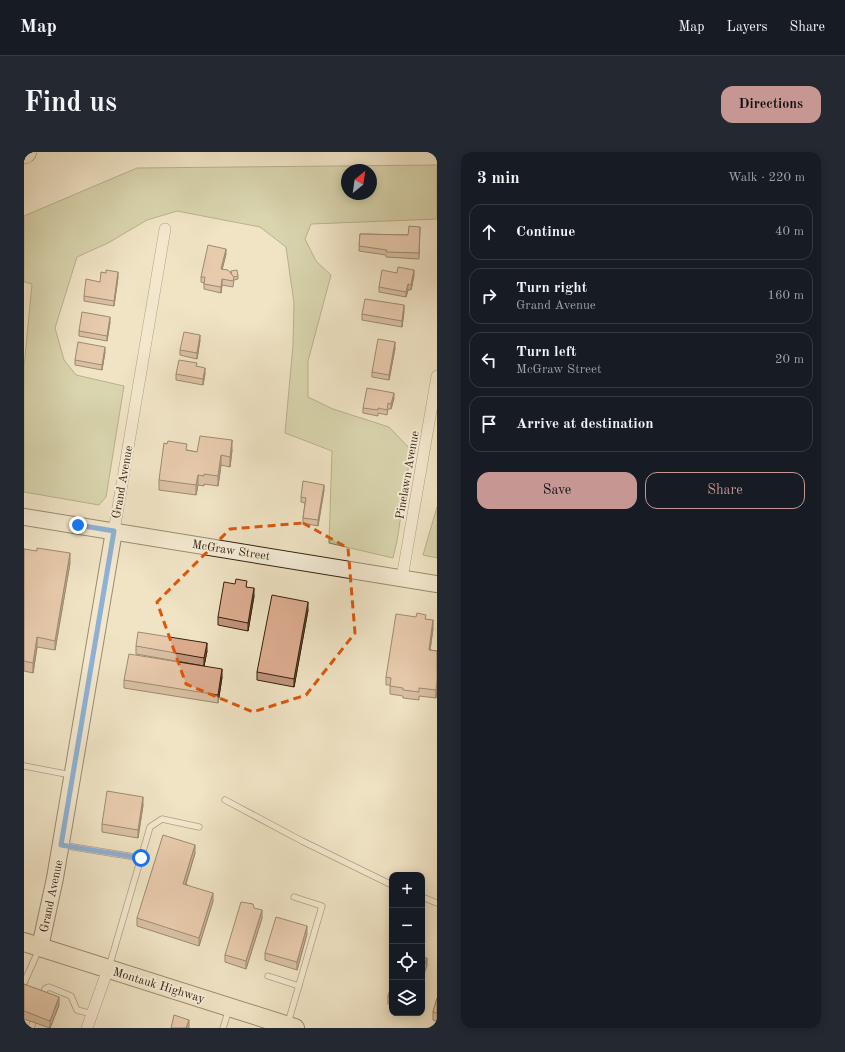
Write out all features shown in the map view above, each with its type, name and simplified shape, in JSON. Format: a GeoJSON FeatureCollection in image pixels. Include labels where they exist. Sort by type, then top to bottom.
{"type":"FeatureCollection","features":[{"type":"Feature","properties":{"kind":"main road","name":"McGraw Street"},"geometry":{"type":"LineString","coordinates":[[24,517],[437,584]]}},
{"type":"Feature","properties":{"kind":"main road","name":"Grand Avenue"},"geometry":{"type":"LineString","coordinates":[[32,944],[49,913],[114,531]]}},
{"type":"Feature","properties":{"kind":"main road","name":"Montauk Highway"},"geometry":{"type":"LineString","coordinates":[[32,944],[291,1027]]}},
{"type":"Feature","properties":{"kind":"street","name":"Grand Avenue"},"geometry":{"type":"LineString","coordinates":[[114,531],[165,229]]}},
{"type":"Feature","properties":{"kind":"street","name":"Pinelawn Avenue"},"geometry":{"type":"LineString","coordinates":[[402,578],[437,376]]}},
{"type":"Feature","properties":{"kind":"street"},"geometry":{"type":"LineString","coordinates":[[87,1028],[108,969]]}},
{"type":"Feature","properties":{"kind":"lane"},"geometry":{"type":"LineString","coordinates":[[24,766],[73,775]]}},
{"type":"Feature","properties":{"kind":"lane"},"geometry":{"type":"LineString","coordinates":[[225,800],[302,841],[389,884]]}},
{"type":"Feature","properties":{"kind":"lane"},"geometry":{"type":"LineString","coordinates":[[108,969],[150,828],[162,819],[199,828]]}},
{"type":"Feature","properties":{"kind":"lane"},"geometry":{"type":"LineString","coordinates":[[61,845],[141,858]]}},
{"type":"Feature","properties":{"kind":"lane"},"geometry":{"type":"LineString","coordinates":[[291,1027],[299,986],[322,906],[294,897]]}},
{"type":"Feature","properties":{"kind":"lane"},"geometry":{"type":"LineString","coordinates":[[425,898],[437,903]]}},
{"type":"Feature","properties":{"kind":"lane"},"geometry":{"type":"LineString","coordinates":[[24,983],[32,944]]}},
{"type":"Feature","properties":{"kind":"lane"},"geometry":{"type":"LineString","coordinates":[[268,976],[299,986]]}},
{"type":"Feature","properties":{"kind":"lane"},"geometry":{"type":"LineString","coordinates":[[42,998],[45,989],[49,988],[71,996],[77,1010],[92,1014]]}},
{"type":"Feature","properties":{"kind":"lane"},"geometry":{"type":"LineString","coordinates":[[223,1028],[229,1007]]}},
{"type":"Feature","properties":{"kind":"lane"},"geometry":{"type":"LineString","coordinates":[[31,1028],[33,1022]]}},
{"type":"Feature","properties":{"kind":"highlighted area"},"geometry":{"type":"Polygon","coordinates":[[[303,523],[348,548],[355,633],[306,695],[253,712],[186,684],[157,602],[230,529],[303,523]]]}},
{"type":"Feature","properties":{"kind":"green space"},"geometry":{"type":"Polygon","coordinates":[[[437,165],[437,219],[311,224],[305,239],[316,261],[331,275],[308,361],[308,397],[333,409],[389,427],[411,450],[393,558],[329,543],[332,451],[285,433],[293,345],[294,303],[286,247],[260,227],[177,211],[147,220],[108,243],[77,257],[55,328],[64,360],[76,375],[124,386],[106,497],[99,505],[24,492],[24,367],[32,284],[24,282],[24,216],[137,168],[341,166],[341,200],[377,200],[377,166],[437,165]]]}},
{"type":"Feature","properties":{"kind":"green space"},"geometry":{"type":"Polygon","coordinates":[[[437,507],[437,558],[423,555],[437,507]]]}},
{"type":"Feature","properties":{"kind":"building"},"geometry":{"type":"Polygon","coordinates":[[[409,226],[420,227],[419,253],[386,252],[387,250],[359,246],[360,234],[408,235],[409,226]]]}},
{"type":"Feature","properties":{"kind":"building"},"geometry":{"type":"Polygon","coordinates":[[[208,245],[226,249],[221,269],[228,270],[234,277],[233,281],[222,279],[221,287],[204,284],[205,277],[201,277],[208,245]]]}},
{"type":"Feature","properties":{"kind":"building"},"geometry":{"type":"Polygon","coordinates":[[[398,267],[414,270],[411,285],[408,284],[406,292],[379,287],[382,270],[397,273],[398,267]]]}},
{"type":"Feature","properties":{"kind":"building"},"geometry":{"type":"Polygon","coordinates":[[[106,270],[118,272],[114,301],[84,296],[86,279],[100,282],[101,272],[106,273],[106,270]]]}},
{"type":"Feature","properties":{"kind":"building"},"geometry":{"type":"Polygon","coordinates":[[[237,270],[238,276],[234,277],[231,271],[237,270]]]}},
{"type":"Feature","properties":{"kind":"building"},"geometry":{"type":"Polygon","coordinates":[[[365,299],[404,305],[402,321],[362,314],[365,299]]]}},
{"type":"Feature","properties":{"kind":"building"},"geometry":{"type":"Polygon","coordinates":[[[82,312],[110,317],[107,336],[79,331],[82,312]]]}},
{"type":"Feature","properties":{"kind":"building"},"geometry":{"type":"Polygon","coordinates":[[[184,332],[200,335],[197,353],[180,350],[184,332]]]}},
{"type":"Feature","properties":{"kind":"building"},"geometry":{"type":"Polygon","coordinates":[[[378,339],[395,342],[389,375],[372,372],[378,339]]]}},
{"type":"Feature","properties":{"kind":"building"},"geometry":{"type":"Polygon","coordinates":[[[78,342],[105,347],[102,365],[75,360],[78,342]]]}},
{"type":"Feature","properties":{"kind":"building"},"geometry":{"type":"Polygon","coordinates":[[[179,360],[197,363],[196,366],[205,368],[203,379],[176,374],[179,360]]]}},
{"type":"Feature","properties":{"kind":"building"},"geometry":{"type":"Polygon","coordinates":[[[367,388],[394,393],[391,404],[388,403],[387,410],[378,408],[378,410],[363,408],[367,388]]]}},
{"type":"Feature","properties":{"kind":"building"},"geometry":{"type":"Polygon","coordinates":[[[200,436],[232,440],[230,457],[221,455],[218,476],[204,474],[204,476],[198,475],[196,485],[159,480],[164,443],[167,444],[168,441],[187,444],[186,450],[197,452],[200,436]]]}},
{"type":"Feature","properties":{"kind":"building"},"geometry":{"type":"Polygon","coordinates":[[[303,481],[324,485],[318,520],[303,518],[306,498],[301,497],[303,481]]]}},
{"type":"Feature","properties":{"kind":"building"},"geometry":{"type":"Polygon","coordinates":[[[37,548],[70,553],[55,641],[37,637],[33,663],[24,661],[24,549],[37,551],[37,548]]]}},
{"type":"Feature","properties":{"kind":"building"},"geometry":{"type":"Polygon","coordinates":[[[236,579],[247,581],[246,587],[254,588],[248,623],[218,617],[224,582],[235,584],[236,579]]]}},
{"type":"Feature","properties":{"kind":"building"},"geometry":{"type":"Polygon","coordinates":[[[272,595],[308,602],[294,679],[257,672],[272,595]]]}},
{"type":"Feature","properties":{"kind":"building"},"geometry":{"type":"Polygon","coordinates":[[[417,613],[426,615],[425,619],[433,620],[429,650],[437,651],[436,690],[419,688],[419,692],[403,690],[403,688],[390,686],[391,678],[386,677],[396,614],[416,617],[417,613]]]}},
{"type":"Feature","properties":{"kind":"building"},"geometry":{"type":"Polygon","coordinates":[[[138,632],[207,643],[204,658],[136,646],[138,632]]]}},
{"type":"Feature","properties":{"kind":"building"},"geometry":{"type":"Polygon","coordinates":[[[129,654],[222,669],[218,695],[124,680],[129,654]]]}},
{"type":"Feature","properties":{"kind":"building"},"geometry":{"type":"Polygon","coordinates":[[[107,791],[143,797],[138,830],[102,824],[107,791]]]}},
{"type":"Feature","properties":{"kind":"building"},"geometry":{"type":"Polygon","coordinates":[[[163,835],[195,845],[183,884],[213,893],[199,938],[137,918],[163,835]]]}},
{"type":"Feature","properties":{"kind":"building"},"geometry":{"type":"Polygon","coordinates":[[[241,902],[253,904],[254,908],[262,910],[246,961],[225,955],[241,902]]]}},
{"type":"Feature","properties":{"kind":"building"},"geometry":{"type":"Polygon","coordinates":[[[276,917],[307,926],[297,962],[265,953],[276,917]]]}},
{"type":"Feature","properties":{"kind":"building"},"geometry":{"type":"Polygon","coordinates":[[[24,984],[59,997],[50,1021],[24,1011],[24,984]]]}},
{"type":"Feature","properties":{"kind":"building"},"geometry":{"type":"Polygon","coordinates":[[[437,998],[437,1013],[433,1012],[437,998]]]}},
{"type":"Feature","properties":{"kind":"building"},"geometry":{"type":"Polygon","coordinates":[[[174,1015],[189,1020],[186,1028],[171,1028],[174,1015]]]}},
{"type":"Feature","properties":{"kind":"route"},"geometry":{"type":"LineString","coordinates":[[78,525],[114,531],[61,845],[141,858]]}}]}
